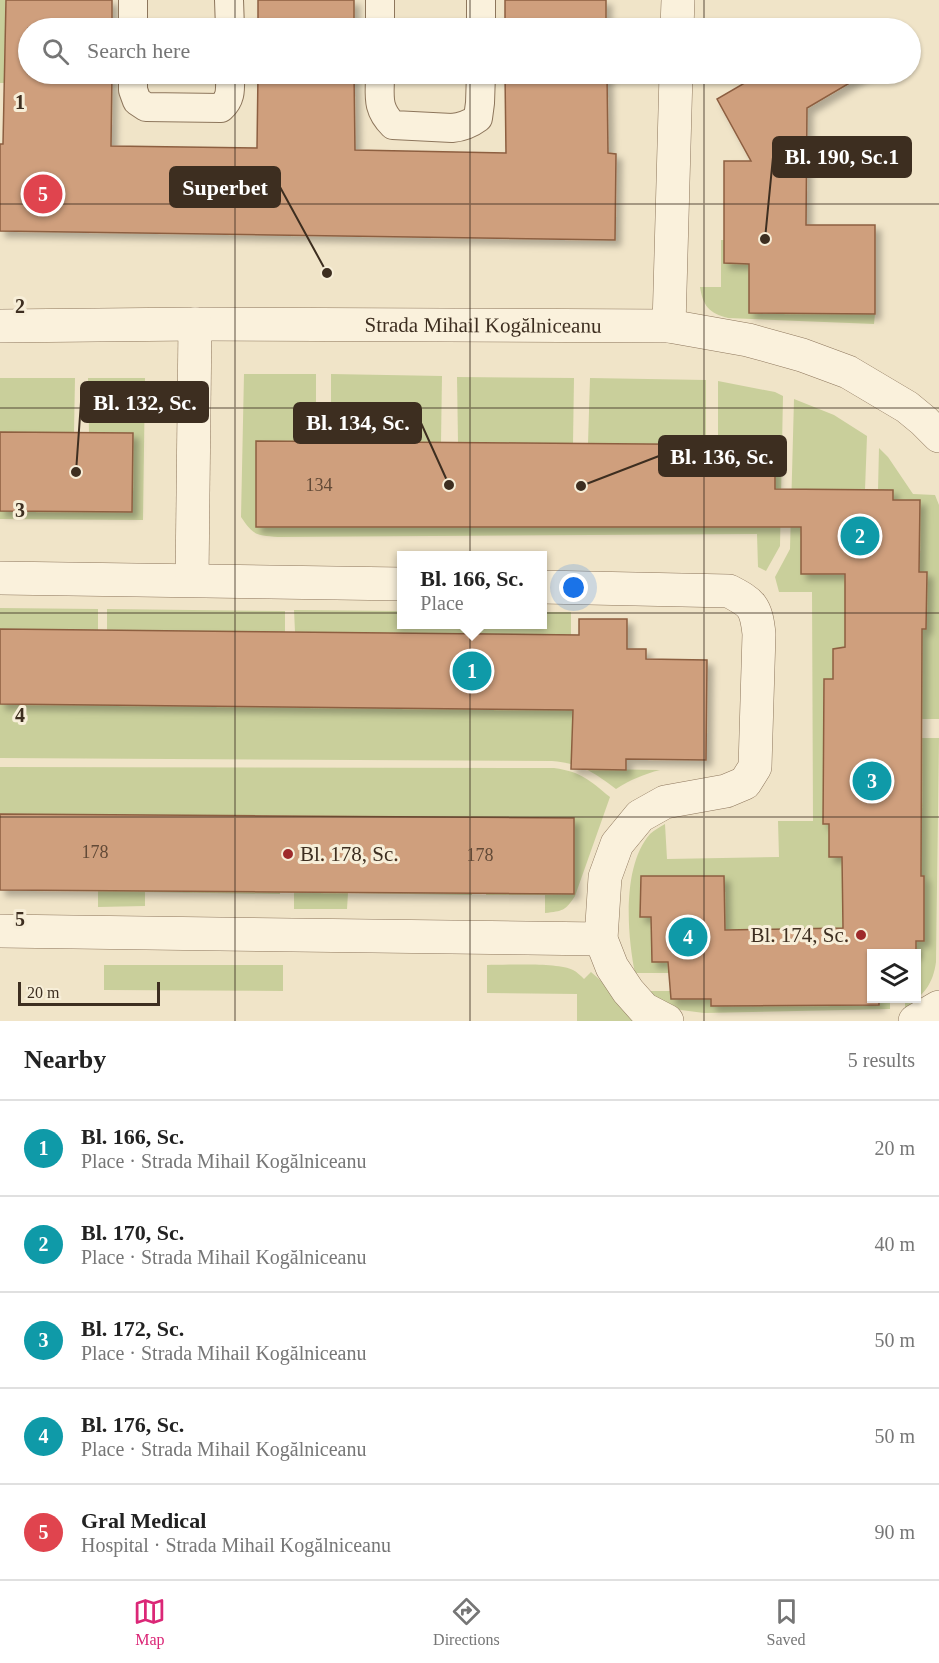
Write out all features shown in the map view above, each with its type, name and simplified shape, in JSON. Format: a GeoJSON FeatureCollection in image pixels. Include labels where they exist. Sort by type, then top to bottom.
{"type":"FeatureCollection","features":[{"type":"Feature","properties":{"kind":"street"},"geometry":{"type":"LineString","coordinates":[[677,18],[678,0]]}},
{"type":"Feature","properties":{"kind":"street"},"geometry":{"type":"LineString","coordinates":[[669,326],[676,84]]}},
{"type":"Feature","properties":{"kind":"street"},"geometry":{"type":"LineString","coordinates":[[192,580],[195,324]]}},
{"type":"Feature","properties":{"kind":"street","name":"Strada Mihail Kogălniceanu"},"geometry":{"type":"LineString","coordinates":[[0,326],[195,324],[669,326],[747,340],[848,372],[908,407],[939,436]]}},
{"type":"Feature","properties":{"kind":"street"},"geometry":{"type":"LineString","coordinates":[[0,578],[397,584]]}},
{"type":"Feature","properties":{"kind":"street"},"geometry":{"type":"LineString","coordinates":[[547,587],[729,591],[749,601],[757,616],[759,634],[755,767],[745,783],[726,791],[704,796],[664,801],[640,816],[617,844],[605,877],[601,939],[612,967],[628,992],[644,1009],[667,1021]]}},
{"type":"Feature","properties":{"kind":"street"},"geometry":{"type":"LineString","coordinates":[[0,931],[601,939]]}},
{"type":"Feature","properties":{"kind":"street"},"geometry":{"type":"LineString","coordinates":[[915,1021],[939,1007]]}},
{"type":"Feature","properties":{"kind":"lane"},"geometry":{"type":"LineString","coordinates":[[132,0],[132,18]]}},
{"type":"Feature","properties":{"kind":"lane"},"geometry":{"type":"LineString","coordinates":[[229,0],[230,18]]}},
{"type":"Feature","properties":{"kind":"lane"},"geometry":{"type":"LineString","coordinates":[[380,0],[380,18]]}},
{"type":"Feature","properties":{"kind":"lane"},"geometry":{"type":"LineString","coordinates":[[481,0],[481,18]]}},
{"type":"Feature","properties":{"kind":"lane"},"geometry":{"type":"LineString","coordinates":[[133,84],[137,101],[146,107],[210,108],[221,108],[228,102],[230,84]]}},
{"type":"Feature","properties":{"kind":"lane"},"geometry":{"type":"LineString","coordinates":[[380,84],[381,108],[385,117],[393,124],[452,128],[471,124],[478,118],[481,84]]}},
{"type":"Feature","properties":{"kind":"green space"},"geometry":{"type":"Polygon","coordinates":[[[0,0],[6,0],[4,83],[0,83],[0,0]]]}},
{"type":"Feature","properties":{"kind":"green space"},"geometry":{"type":"Polygon","coordinates":[[[721,240],[724,240],[724,263],[749,264],[749,313],[875,314],[874,324],[728,318],[716,314],[705,304],[700,287],[721,287],[721,240]]]}},
{"type":"Feature","properties":{"kind":"green space"},"geometry":{"type":"Polygon","coordinates":[[[244,374],[316,374],[316,442],[256,442],[256,527],[775,527],[775,445],[718,445],[718,381],[775,392],[783,396],[780,546],[766,571],[758,567],[757,534],[278,537],[260,535],[249,528],[241,517],[244,374]]]}},
{"type":"Feature","properties":{"kind":"green space"},"geometry":{"type":"Polygon","coordinates":[[[331,374],[442,376],[441,443],[331,442],[331,374]]]}},
{"type":"Feature","properties":{"kind":"green space"},"geometry":{"type":"Polygon","coordinates":[[[457,377],[574,378],[573,444],[458,443],[457,377]]]}},
{"type":"Feature","properties":{"kind":"green space"},"geometry":{"type":"Polygon","coordinates":[[[0,378],[75,378],[74,433],[0,432],[0,378]]]}},
{"type":"Feature","properties":{"kind":"green space"},"geometry":{"type":"Polygon","coordinates":[[[88,378],[145,378],[143,520],[0,519],[0,511],[132,511],[133,433],[89,433],[88,378]]]}},
{"type":"Feature","properties":{"kind":"green space"},"geometry":{"type":"Polygon","coordinates":[[[590,378],[706,380],[706,445],[588,444],[590,378]]]}},
{"type":"Feature","properties":{"kind":"green space"},"geometry":{"type":"Polygon","coordinates":[[[794,399],[834,415],[867,436],[865,490],[801,490],[801,574],[863,575],[845,588],[845,647],[833,679],[824,679],[823,824],[829,824],[829,856],[842,857],[843,928],[725,945],[724,876],[642,876],[640,917],[651,917],[652,961],[671,962],[671,973],[635,973],[629,920],[631,882],[641,848],[650,834],[665,824],[667,859],[779,857],[778,821],[813,821],[812,592],[779,592],[775,577],[790,549],[794,399]]]}},
{"type":"Feature","properties":{"kind":"green space"},"geometry":{"type":"Polygon","coordinates":[[[879,448],[888,457],[913,494],[935,495],[939,505],[939,719],[922,719],[919,629],[926,628],[927,573],[919,572],[920,501],[893,500],[878,490],[879,448]]]}},
{"type":"Feature","properties":{"kind":"green space"},"geometry":{"type":"Polygon","coordinates":[[[0,608],[98,609],[98,630],[0,629],[0,608]]]}},
{"type":"Feature","properties":{"kind":"green space"},"geometry":{"type":"Polygon","coordinates":[[[107,609],[285,611],[285,632],[107,630],[107,609]]]}},
{"type":"Feature","properties":{"kind":"green space"},"geometry":{"type":"Polygon","coordinates":[[[294,610],[397,611],[397,629],[468,629],[468,634],[295,632],[294,610]]]}},
{"type":"Feature","properties":{"kind":"green space"},"geometry":{"type":"Polygon","coordinates":[[[547,612],[571,612],[571,657],[574,658],[572,757],[595,769],[660,770],[648,773],[616,789],[586,769],[552,761],[0,758],[0,704],[567,710],[568,635],[478,634],[478,629],[547,629],[547,612]]]}},
{"type":"Feature","properties":{"kind":"green space"},"geometry":{"type":"Polygon","coordinates":[[[922,738],[939,738],[936,962],[933,977],[921,994],[921,949],[916,949],[916,941],[924,941],[924,877],[917,876],[921,831],[922,738]]]}},
{"type":"Feature","properties":{"kind":"green space"},"geometry":{"type":"Polygon","coordinates":[[[0,767],[554,768],[585,778],[610,797],[575,896],[563,909],[545,913],[545,895],[486,895],[486,893],[574,894],[574,818],[0,814],[0,767]]]}},
{"type":"Feature","properties":{"kind":"green space"},"geometry":{"type":"Polygon","coordinates":[[[98,891],[280,891],[280,894],[145,892],[145,906],[98,907],[98,891]]]}},
{"type":"Feature","properties":{"kind":"green space"},"geometry":{"type":"Polygon","coordinates":[[[294,891],[472,893],[472,895],[348,893],[347,909],[294,909],[294,891]]]}},
{"type":"Feature","properties":{"kind":"green space"},"geometry":{"type":"Polygon","coordinates":[[[104,965],[283,965],[283,991],[104,990],[104,965]]]}},
{"type":"Feature","properties":{"kind":"green space"},"geometry":{"type":"Polygon","coordinates":[[[487,965],[566,967],[584,979],[591,972],[615,993],[638,1021],[577,1021],[577,994],[487,993],[487,965]]]}},
{"type":"Feature","properties":{"kind":"green space"},"geometry":{"type":"Polygon","coordinates":[[[646,991],[671,991],[671,999],[711,999],[712,1006],[890,1003],[890,1009],[704,1013],[665,1006],[646,991]]]}},
{"type":"Feature","properties":{"kind":"building"},"geometry":{"type":"Polygon","coordinates":[[[6,0],[112,0],[112,18],[18,18],[18,84],[112,84],[111,146],[257,148],[258,84],[354,84],[355,150],[506,153],[505,84],[607,84],[608,153],[616,154],[615,240],[0,231],[0,144],[3,144],[6,0]]]}},
{"type":"Feature","properties":{"kind":"building"},"geometry":{"type":"Polygon","coordinates":[[[258,0],[354,0],[354,18],[258,18],[258,0]]]}},
{"type":"Feature","properties":{"kind":"building"},"geometry":{"type":"Polygon","coordinates":[[[505,0],[606,0],[606,18],[505,18],[505,0]]]}},
{"type":"Feature","properties":{"kind":"building"},"geometry":{"type":"Polygon","coordinates":[[[743,84],[848,84],[807,108],[806,225],[875,225],[875,314],[749,313],[749,264],[724,263],[724,161],[751,161],[717,99],[743,84]]]}},
{"type":"Feature","properties":{"kind":"building"},"geometry":{"type":"Polygon","coordinates":[[[0,432],[133,433],[132,512],[0,511],[0,432]]]}},
{"type":"Feature","properties":{"kind":"building"},"geometry":{"type":"Polygon","coordinates":[[[256,441],[775,445],[775,489],[893,490],[893,500],[920,500],[919,572],[927,572],[926,629],[922,629],[921,876],[924,876],[924,941],[916,941],[916,949],[867,949],[867,1003],[879,1003],[879,1005],[711,1006],[711,999],[671,999],[668,962],[652,962],[651,917],[640,917],[641,876],[724,876],[725,930],[843,928],[842,857],[829,857],[829,824],[823,824],[824,679],[833,679],[833,649],[845,647],[845,574],[801,574],[801,527],[256,527],[256,441]]]}},
{"type":"Feature","properties":{"kind":"building"},"geometry":{"type":"Polygon","coordinates":[[[579,619],[627,619],[627,649],[646,649],[646,659],[707,660],[706,760],[626,759],[626,770],[571,769],[573,710],[0,704],[0,629],[579,635],[579,619]]]}},
{"type":"Feature","properties":{"kind":"building"},"geometry":{"type":"Polygon","coordinates":[[[0,814],[574,818],[574,894],[0,890],[0,814]]]}},
{"type":"Feature","properties":{"kind":"place","name":"Gral Medical"},"geometry":{"type":"Point","coordinates":[43,194]}},
{"type":"Feature","properties":{"kind":"place","name":"Bl. 190, Sc.1"},"geometry":{"type":"Point","coordinates":[765,239]}},
{"type":"Feature","properties":{"kind":"place","name":"Superbet"},"geometry":{"type":"Point","coordinates":[327,273]}},
{"type":"Feature","properties":{"kind":"place","name":"Bl. 132, Sc."},"geometry":{"type":"Point","coordinates":[76,472]}},
{"type":"Feature","properties":{"kind":"place","name":"Bl. 134, Sc."},"geometry":{"type":"Point","coordinates":[449,485]}},
{"type":"Feature","properties":{"kind":"place","name":"Bl. 136, Sc."},"geometry":{"type":"Point","coordinates":[581,486]}},
{"type":"Feature","properties":{"kind":"place","name":"Bl. 170, Sc."},"geometry":{"type":"Point","coordinates":[860,536]}},
{"type":"Feature","properties":{"kind":"place","name":"Bl. 166, Sc."},"geometry":{"type":"Point","coordinates":[472,671]}},
{"type":"Feature","properties":{"kind":"place","name":"Bl. 172, Sc."},"geometry":{"type":"Point","coordinates":[872,781]}},
{"type":"Feature","properties":{"kind":"place","name":"Bl. 178, Sc."},"geometry":{"type":"Point","coordinates":[288,854]}},
{"type":"Feature","properties":{"kind":"place","name":"Bl. 174, Sc."},"geometry":{"type":"Point","coordinates":[861,935]}},
{"type":"Feature","properties":{"kind":"place","name":"Bl. 176, Sc."},"geometry":{"type":"Point","coordinates":[688,937]}}]}
